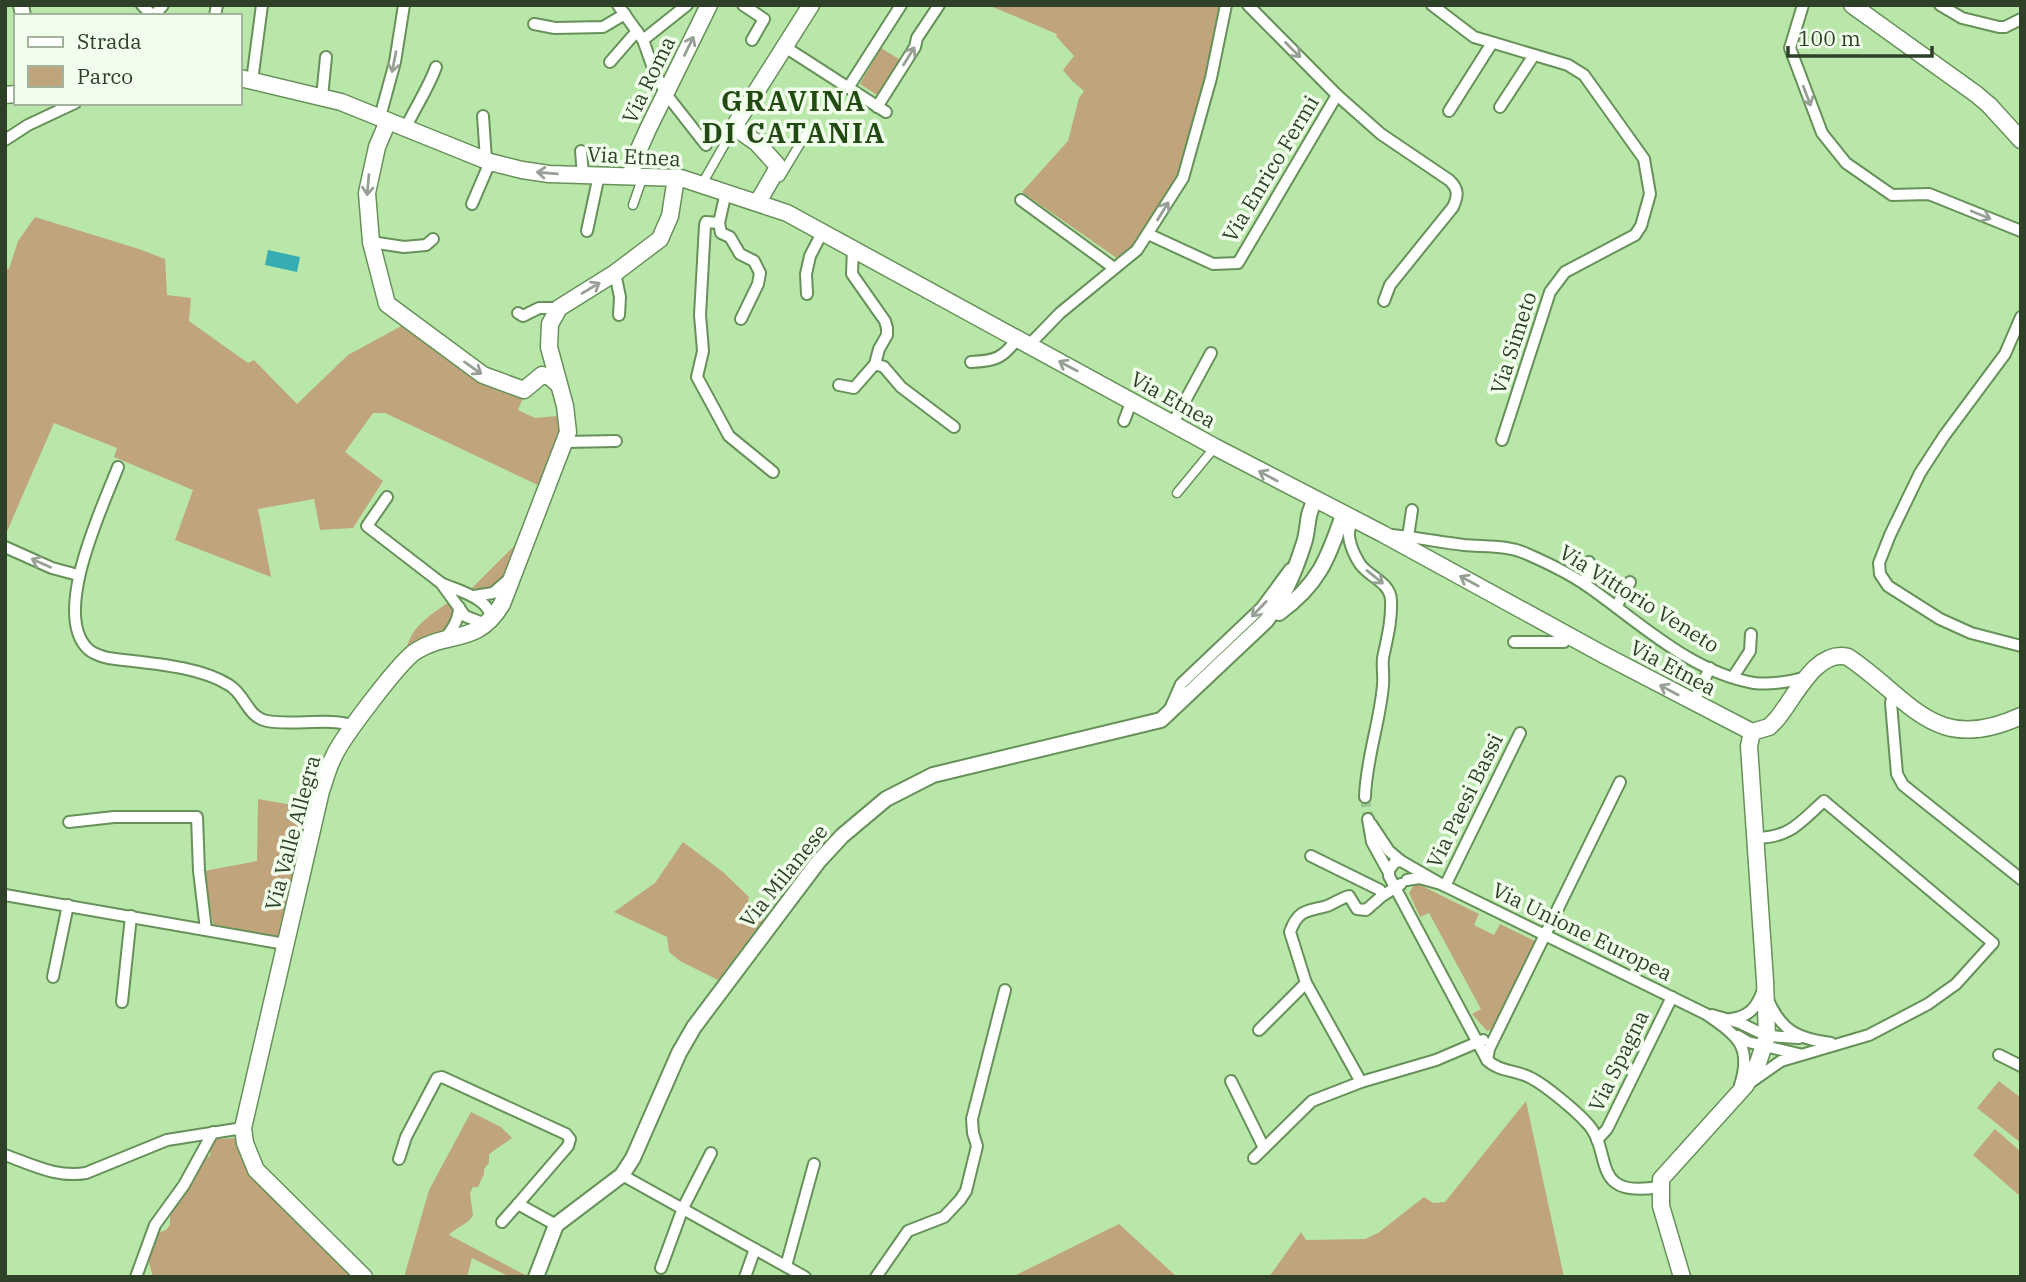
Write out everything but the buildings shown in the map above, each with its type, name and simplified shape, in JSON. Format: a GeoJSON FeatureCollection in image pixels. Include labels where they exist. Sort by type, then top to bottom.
{"type":"FeatureCollection","features":[{"type":"Feature","properties":{"kind":"main road","name":"Via Roma"},"geometry":{"type":"LineString","coordinates":[[637,176],[635,159],[709,5]]}},
{"type":"Feature","properties":{"kind":"main road"},"geometry":{"type":"LineString","coordinates":[[761,203],[777,165],[757,142],[737,129],[737,122],[811,5]]}},
{"type":"Feature","properties":{"kind":"main road"},"geometry":{"type":"LineString","coordinates":[[1862,7],[1983,99],[2021,139]]}},
{"type":"Feature","properties":{"kind":"main road","name":"Via Etnea"},"geometry":{"type":"LineString","coordinates":[[246,80],[341,102],[488,161],[522,170],[676,178],[761,203],[853,247],[1315,501],[1345,526],[1383,534],[1693,703],[1752,732]]}},
{"type":"Feature","properties":{"kind":"main road"},"geometry":{"type":"LineString","coordinates":[[384,119],[369,173],[367,193],[371,242],[387,304],[483,374],[524,390],[543,369],[549,347],[550,324],[559,308],[615,274],[660,239],[670,216],[676,178]]}},
{"type":"Feature","properties":{"kind":"main road"},"geometry":{"type":"LineString","coordinates":[[491,621],[502,604],[517,569],[565,442],[568,423],[549,347]]}},
{"type":"Feature","properties":{"kind":"main road"},"geometry":{"type":"LineString","coordinates":[[537,377],[546,376],[558,384]]}},
{"type":"Feature","properties":{"kind":"main road","name":"Via Valle Allegra"},"geometry":{"type":"LineString","coordinates":[[364,1277],[257,1170],[249,1156],[243,1128],[321,791],[334,754],[415,652],[467,635],[491,621]]}},
{"type":"Feature","properties":{"kind":"main road"},"geometry":{"type":"LineString","coordinates":[[1682,1277],[1661,1206],[1659,1187],[1665,1172],[1740,1092],[1758,1063],[1766,1041],[1766,987],[1752,757],[1755,740],[1752,732],[1769,727],[1807,677],[1827,658],[1841,655],[1861,666],[1914,711],[1952,730],[1977,731],[2021,716]]}},
{"type":"Feature","properties":{"kind":"main road"},"geometry":{"type":"LineString","coordinates":[[1752,757],[1779,725],[1789,704]]}},
{"type":"Feature","properties":{"kind":"street"},"geometry":{"type":"LineString","coordinates":[[384,119],[404,5]]}},
{"type":"Feature","properties":{"kind":"street"},"geometry":{"type":"LineString","coordinates":[[610,62],[640,35],[687,5]]}},
{"type":"Feature","properties":{"kind":"street"},"geometry":{"type":"LineString","coordinates":[[743,5],[764,19],[752,40]]}},
{"type":"Feature","properties":{"kind":"street"},"geometry":{"type":"LineString","coordinates":[[848,88],[901,5]]}},
{"type":"Feature","properties":{"kind":"street"},"geometry":{"type":"LineString","coordinates":[[785,47],[882,109],[939,5]]}},
{"type":"Feature","properties":{"kind":"street"},"geometry":{"type":"LineString","coordinates":[[971,362],[984,361],[993,356],[1000,358],[1023,342],[1136,250],[1148,234],[1183,178],[1211,78],[1226,5]]}},
{"type":"Feature","properties":{"kind":"street"},"geometry":{"type":"LineString","coordinates":[[1248,5],[1337,95],[1381,134],[1449,180],[1457,189],[1458,197],[1453,207],[1390,285],[1384,301]]}},
{"type":"Feature","properties":{"kind":"street","name":"Via Simeto"},"geometry":{"type":"LineString","coordinates":[[1432,5],[1474,37],[1568,65],[1584,75],[1642,153],[1649,180],[1650,194],[1641,226],[1635,235],[1566,272],[1550,292],[1502,440]]}},
{"type":"Feature","properties":{"kind":"street"},"geometry":{"type":"LineString","coordinates":[[1940,5],[1962,18],[1999,27],[2021,19]]}},
{"type":"Feature","properties":{"kind":"street"},"geometry":{"type":"LineString","coordinates":[[246,80],[264,6]]}},
{"type":"Feature","properties":{"kind":"street"},"geometry":{"type":"LineString","coordinates":[[1799,6],[1790,48],[1822,133],[1846,163],[1892,195],[1929,194],[2021,231]]}},
{"type":"Feature","properties":{"kind":"street"},"geometry":{"type":"LineString","coordinates":[[534,24],[555,28],[603,27],[621,10],[640,35],[666,94],[717,157]]}},
{"type":"Feature","properties":{"kind":"street"},"geometry":{"type":"LineString","coordinates":[[1449,111],[1492,43]]}},
{"type":"Feature","properties":{"kind":"street"},"geometry":{"type":"LineString","coordinates":[[1500,107],[1534,55]]}},
{"type":"Feature","properties":{"kind":"street"},"geometry":{"type":"LineString","coordinates":[[322,97],[326,57]]}},
{"type":"Feature","properties":{"kind":"street"},"geometry":{"type":"LineString","coordinates":[[407,127],[436,67]]}},
{"type":"Feature","properties":{"kind":"street","name":"Via Enrico Fermi"},"geometry":{"type":"LineString","coordinates":[[1148,234],[1213,264],[1238,263],[1337,95]]}},
{"type":"Feature","properties":{"kind":"street"},"geometry":{"type":"LineString","coordinates":[[5,140],[28,125],[71,105]]}},
{"type":"Feature","properties":{"kind":"street"},"geometry":{"type":"LineString","coordinates":[[472,204],[488,161],[483,116]]}},
{"type":"Feature","properties":{"kind":"street"},"geometry":{"type":"LineString","coordinates":[[702,184],[737,122]]}},
{"type":"Feature","properties":{"kind":"street"},"geometry":{"type":"LineString","coordinates":[[761,203],[806,134]]}},
{"type":"Feature","properties":{"kind":"street"},"geometry":{"type":"LineString","coordinates":[[581,151],[591,175],[587,231]]}},
{"type":"Feature","properties":{"kind":"street"},"geometry":{"type":"LineString","coordinates":[[633,205],[637,176]]}},
{"type":"Feature","properties":{"kind":"street"},"geometry":{"type":"LineString","coordinates":[[726,192],[719,223],[721,233],[730,237],[740,254],[754,261],[760,273],[758,284],[741,320]]}},
{"type":"Feature","properties":{"kind":"street"},"geometry":{"type":"LineString","coordinates":[[1021,200],[1114,268]]}},
{"type":"Feature","properties":{"kind":"street"},"geometry":{"type":"LineString","coordinates":[[719,223],[706,222],[705,225],[700,315],[703,351],[697,377],[729,436],[773,472]]}},
{"type":"Feature","properties":{"kind":"street"},"geometry":{"type":"LineString","coordinates":[[807,294],[810,256],[823,231]]}},
{"type":"Feature","properties":{"kind":"street"},"geometry":{"type":"LineString","coordinates":[[371,242],[404,247],[426,245],[432,239]]}},
{"type":"Feature","properties":{"kind":"street"},"geometry":{"type":"LineString","coordinates":[[839,385],[854,388],[875,364],[887,335],[885,321],[851,270],[853,247]]}},
{"type":"Feature","properties":{"kind":"street"},"geometry":{"type":"LineString","coordinates":[[615,274],[620,297],[619,315]]}},
{"type":"Feature","properties":{"kind":"street"},"geometry":{"type":"LineString","coordinates":[[518,313],[523,316],[539,307],[559,308]]}},
{"type":"Feature","properties":{"kind":"street"},"geometry":{"type":"LineString","coordinates":[[2020,646],[1971,633],[1940,619],[1888,586],[1880,574],[1879,563],[1889,535],[1920,473],[2004,354],[2021,317]]}},
{"type":"Feature","properties":{"kind":"street"},"geometry":{"type":"LineString","coordinates":[[1173,423],[1211,353]]}},
{"type":"Feature","properties":{"kind":"street"},"geometry":{"type":"LineString","coordinates":[[875,364],[884,367],[901,387],[954,427]]}},
{"type":"Feature","properties":{"kind":"street"},"geometry":{"type":"LineString","coordinates":[[1124,421],[1132,400]]}},
{"type":"Feature","properties":{"kind":"street"},"geometry":{"type":"LineString","coordinates":[[565,442],[616,440]]}},
{"type":"Feature","properties":{"kind":"street"},"geometry":{"type":"LineString","coordinates":[[1177,493],[1215,447]]}},
{"type":"Feature","properties":{"kind":"street"},"geometry":{"type":"LineString","coordinates":[[118,467],[78,575],[75,603],[78,632],[87,649],[95,654],[202,674],[233,687],[252,713],[267,721],[309,723],[349,732]]}},
{"type":"Feature","properties":{"kind":"street"},"geometry":{"type":"LineString","coordinates":[[387,498],[367,526],[441,583],[486,606],[490,611],[491,621],[470,619],[441,583]]}},
{"type":"Feature","properties":{"kind":"street","name":"Via Milanese"},"geometry":{"type":"LineString","coordinates":[[556,1225],[622,1175],[633,1158],[679,1054],[694,1027],[818,862],[865,815],[886,799],[933,775],[1151,723],[1169,713],[1266,621],[1284,596],[1300,555],[1308,516],[1315,501]]}},
{"type":"Feature","properties":{"kind":"street"},"geometry":{"type":"LineString","coordinates":[[1408,537],[1412,510]]}},
{"type":"Feature","properties":{"kind":"street"},"geometry":{"type":"LineString","coordinates":[[1266,621],[1284,609],[1316,578],[1345,526]]}},
{"type":"Feature","properties":{"kind":"street"},"geometry":{"type":"LineString","coordinates":[[1345,526],[1360,564],[1384,585],[1391,596],[1390,628],[1383,661],[1384,684],[1365,797]]}},
{"type":"Feature","properties":{"kind":"street","name":"Via Vittorio Veneto"},"geometry":{"type":"LineString","coordinates":[[1383,534],[1503,547],[1524,552],[1569,574],[1651,634],[1710,668],[1755,683],[1774,684],[1807,677]]}},
{"type":"Feature","properties":{"kind":"street"},"geometry":{"type":"LineString","coordinates":[[5,547],[52,568],[78,575]]}},
{"type":"Feature","properties":{"kind":"street"},"geometry":{"type":"LineString","coordinates":[[1169,713],[1181,684],[1262,607],[1300,555]]}},
{"type":"Feature","properties":{"kind":"street"},"geometry":{"type":"LineString","coordinates":[[1586,585],[1589,562]]}},
{"type":"Feature","properties":{"kind":"street"},"geometry":{"type":"LineString","coordinates":[[471,596],[494,593],[517,569]]}},
{"type":"Feature","properties":{"kind":"street"},"geometry":{"type":"LineString","coordinates":[[1616,607],[1630,582]]}},
{"type":"Feature","properties":{"kind":"street"},"geometry":{"type":"LineString","coordinates":[[442,642],[454,626],[459,607]]}},
{"type":"Feature","properties":{"kind":"street"},"geometry":{"type":"LineString","coordinates":[[1733,677],[1750,651],[1751,634]]}},
{"type":"Feature","properties":{"kind":"street"},"geometry":{"type":"LineString","coordinates":[[1514,642],[1564,642],[1568,635]]}},
{"type":"Feature","properties":{"kind":"street"},"geometry":{"type":"LineString","coordinates":[[1693,703],[1710,668]]}},
{"type":"Feature","properties":{"kind":"street"},"geometry":{"type":"LineString","coordinates":[[1893,693],[1891,703],[1899,780],[2021,879]]}},
{"type":"Feature","properties":{"kind":"street","name":"Via Paesi Bassi"},"geometry":{"type":"LineString","coordinates":[[1443,885],[1520,733]]}},
{"type":"Feature","properties":{"kind":"street"},"geometry":{"type":"LineString","coordinates":[[1487,1060],[1496,1036],[1620,782]]}},
{"type":"Feature","properties":{"kind":"street"},"geometry":{"type":"LineString","coordinates":[[1740,1092],[1773,1065],[1799,1054],[1869,1035],[1928,1004],[1956,984],[1993,943],[1824,801],[1793,830],[1780,836],[1757,838]]}},
{"type":"Feature","properties":{"kind":"street"},"geometry":{"type":"LineString","coordinates":[[69,822],[114,817],[197,817],[199,871],[206,930]]}},
{"type":"Feature","properties":{"kind":"street","name":"Via Unione Europea"},"geometry":{"type":"LineString","coordinates":[[1398,881],[1372,842],[1368,819],[1389,851],[1405,864],[1706,1014]]}},
{"type":"Feature","properties":{"kind":"street"},"geometry":{"type":"LineString","coordinates":[[1311,856],[1380,890],[1382,895]]}},
{"type":"Feature","properties":{"kind":"street"},"geometry":{"type":"LineString","coordinates":[[1362,1082],[1306,983],[1291,939],[1292,925],[1305,911],[1327,906],[1344,897],[1349,897],[1357,909],[1366,911],[1398,881],[1410,873],[1405,864],[1392,864],[1398,881],[1487,1060],[1493,1066],[1532,1078],[1585,1120],[1597,1140],[1605,1171],[1614,1181],[1635,1188],[1659,1187]]}},
{"type":"Feature","properties":{"kind":"street"},"geometry":{"type":"LineString","coordinates":[[1398,881],[1419,878],[1443,885]]}},
{"type":"Feature","properties":{"kind":"street"},"geometry":{"type":"LineString","coordinates":[[5,895],[285,944]]}},
{"type":"Feature","properties":{"kind":"street"},"geometry":{"type":"LineString","coordinates":[[53,977],[68,905]]}},
{"type":"Feature","properties":{"kind":"street"},"geometry":{"type":"LineString","coordinates":[[122,1002],[131,916]]}},
{"type":"Feature","properties":{"kind":"street"},"geometry":{"type":"LineString","coordinates":[[1259,1030],[1306,983]]}},
{"type":"Feature","properties":{"kind":"street"},"geometry":{"type":"LineString","coordinates":[[1730,1020],[1753,1010],[1766,987]]}},
{"type":"Feature","properties":{"kind":"street"},"geometry":{"type":"LineString","coordinates":[[1766,987],[1780,1020],[1800,1038]]}},
{"type":"Feature","properties":{"kind":"street"},"geometry":{"type":"LineString","coordinates":[[876,1277],[908,1231],[944,1217],[966,1191],[977,1146],[972,1119],[1005,990]]}},
{"type":"Feature","properties":{"kind":"street","name":"Via Spagna"},"geometry":{"type":"LineString","coordinates":[[1597,1140],[1607,1129],[1672,997]]}},
{"type":"Feature","properties":{"kind":"street"},"geometry":{"type":"LineString","coordinates":[[1706,1014],[1748,1042],[1800,1038],[1838,1043]]}},
{"type":"Feature","properties":{"kind":"street"},"geometry":{"type":"LineString","coordinates":[[1706,1014],[1730,1020],[1766,1041],[1799,1054]]}},
{"type":"Feature","properties":{"kind":"street"},"geometry":{"type":"LineString","coordinates":[[1735,1035],[1743,1049],[1745,1063],[1740,1092]]}},
{"type":"Feature","properties":{"kind":"street"},"geometry":{"type":"LineString","coordinates":[[1254,1158],[1312,1101],[1362,1082],[1436,1060],[1496,1036]]}},
{"type":"Feature","properties":{"kind":"street"},"geometry":{"type":"LineString","coordinates":[[1999,1055],[2021,1066]]}},
{"type":"Feature","properties":{"kind":"street"},"geometry":{"type":"LineString","coordinates":[[399,1159],[412,1125],[437,1078],[442,1077],[566,1134],[570,1139],[568,1146],[502,1222]]}},
{"type":"Feature","properties":{"kind":"street"},"geometry":{"type":"LineString","coordinates":[[1231,1081],[1264,1148]]}},
{"type":"Feature","properties":{"kind":"street"},"geometry":{"type":"LineString","coordinates":[[5,1155],[56,1174],[72,1175],[86,1173],[167,1140],[243,1128]]}},
{"type":"Feature","properties":{"kind":"street"},"geometry":{"type":"LineString","coordinates":[[136,1277],[155,1226],[184,1185],[213,1132]]}},
{"type":"Feature","properties":{"kind":"street"},"geometry":{"type":"LineString","coordinates":[[662,1268],[683,1208],[711,1153]]}},
{"type":"Feature","properties":{"kind":"street"},"geometry":{"type":"LineString","coordinates":[[786,1266],[814,1164]]}},
{"type":"Feature","properties":{"kind":"street"},"geometry":{"type":"LineString","coordinates":[[622,1175],[805,1277]]}},
{"type":"Feature","properties":{"kind":"street"},"geometry":{"type":"LineString","coordinates":[[518,1204],[556,1225],[536,1277]]}},
{"type":"Feature","properties":{"kind":"street"},"geometry":{"type":"LineString","coordinates":[[745,1277],[755,1249]]}},
{"type":"Feature","properties":{"kind":"green space"},"geometry":{"type":"Polygon","coordinates":[[[988,5],[1221,5],[1207,78],[1178,177],[1135,245],[1118,259],[1022,192],[1068,141],[1079,98],[1084,91],[1063,70],[1074,56],[1057,34],[988,5]]]}},
{"type":"Feature","properties":{"kind":"green space"},"geometry":{"type":"Polygon","coordinates":[[[881,48],[902,61],[880,97],[860,84],[881,48]]]}},
{"type":"Feature","properties":{"kind":"green space"},"geometry":{"type":"Polygon","coordinates":[[[35,217],[165,259],[167,295],[191,298],[189,321],[248,363],[254,360],[297,404],[348,355],[403,325],[477,377],[523,398],[518,410],[535,418],[557,416],[560,434],[540,486],[385,413],[373,413],[345,452],[383,481],[353,528],[320,530],[314,499],[258,509],[271,577],[175,540],[193,490],[114,457],[117,448],[54,423],[5,536],[5,269],[9,269],[18,241],[35,217]]]}},
{"type":"Feature","properties":{"kind":"green space"},"geometry":{"type":"Polygon","coordinates":[[[517,543],[507,571],[499,583],[487,591],[469,591],[517,543]]]}},
{"type":"Feature","properties":{"kind":"green space"},"geometry":{"type":"Polygon","coordinates":[[[450,601],[451,620],[447,627],[407,649],[417,627],[450,601]]]}},
{"type":"Feature","properties":{"kind":"green space"},"geometry":{"type":"Polygon","coordinates":[[[258,799],[310,808],[278,939],[213,925],[204,871],[257,861],[258,799]]]}},
{"type":"Feature","properties":{"kind":"green space"},"geometry":{"type":"Polygon","coordinates":[[[683,842],[723,872],[749,897],[750,907],[764,919],[718,980],[680,961],[669,952],[667,937],[614,912],[655,883],[683,842]]]}},
{"type":"Feature","properties":{"kind":"green space"},"geometry":{"type":"Polygon","coordinates":[[[1414,885],[1420,885],[1479,914],[1474,925],[1494,935],[1500,924],[1535,941],[1492,1029],[1487,1031],[1472,1014],[1481,1009],[1429,913],[1420,917],[1409,893],[1414,885]]]}},
{"type":"Feature","properties":{"kind":"green space"},"geometry":{"type":"Polygon","coordinates":[[[1999,1081],[2021,1098],[2021,1143],[1977,1108],[1999,1081]]]}},
{"type":"Feature","properties":{"kind":"green space"},"geometry":{"type":"Polygon","coordinates":[[[1526,1101],[1564,1277],[1269,1277],[1301,1232],[1306,1240],[1365,1239],[1378,1233],[1424,1197],[1433,1203],[1445,1202],[1526,1101]]]}},
{"type":"Feature","properties":{"kind":"green space"},"geometry":{"type":"Polygon","coordinates":[[[471,1112],[501,1127],[512,1138],[489,1154],[489,1163],[478,1187],[473,1187],[470,1193],[473,1215],[449,1235],[529,1277],[510,1277],[472,1258],[467,1277],[404,1277],[429,1190],[471,1112]]]}},
{"type":"Feature","properties":{"kind":"green space"},"geometry":{"type":"Polygon","coordinates":[[[1995,1129],[2021,1152],[2021,1197],[1973,1155],[1995,1129]]]}},
{"type":"Feature","properties":{"kind":"green space"},"geometry":{"type":"Polygon","coordinates":[[[236,1138],[249,1171],[356,1277],[153,1277],[148,1259],[158,1233],[170,1225],[170,1211],[206,1156],[209,1157],[211,1153],[208,1152],[217,1139],[236,1138]]]}},
{"type":"Feature","properties":{"kind":"green space"},"geometry":{"type":"Polygon","coordinates":[[[1119,1224],[1177,1277],[1012,1277],[1119,1224]]]}},
{"type":"Feature","properties":{"kind":"water"},"geometry":{"type":"Polygon","coordinates":[[[268,250],[300,257],[297,272],[265,265],[268,250]]]}},
{"type":"Feature","properties":{"kind":"tunnel"},"geometry":{"type":"LineString","coordinates":[[1365,797],[1368,819]]}},
{"type":"Feature","properties":{"kind":"district","name":"GRAVINA DI CATANIA"},"geometry":{"type":"Point","coordinates":[794,117]}}]}
